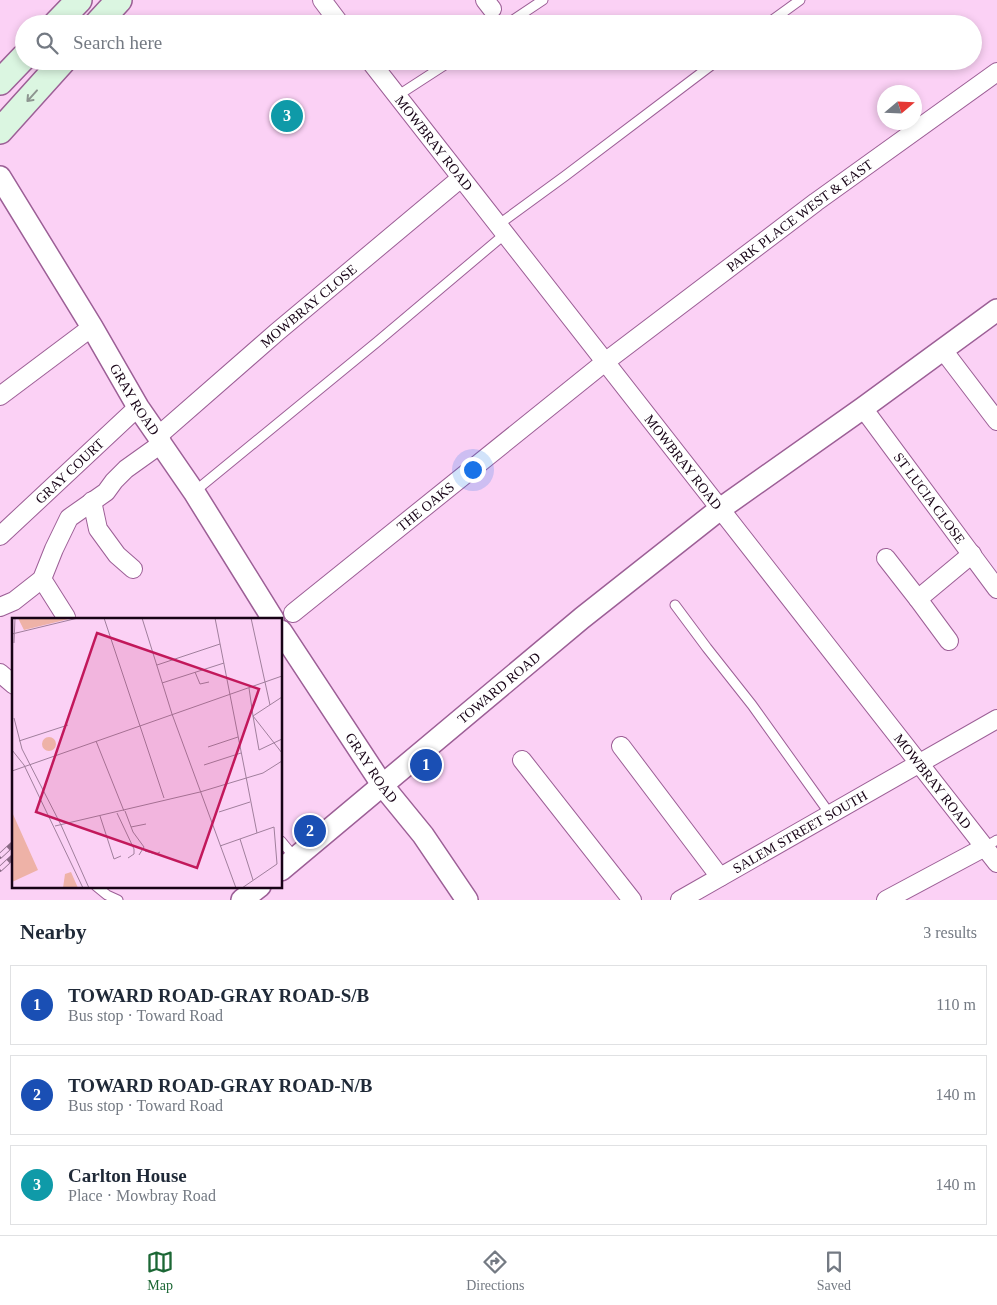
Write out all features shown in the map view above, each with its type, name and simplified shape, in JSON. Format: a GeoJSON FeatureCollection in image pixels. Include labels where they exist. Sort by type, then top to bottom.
{"type":"FeatureCollection","features":[{"type":"Feature","properties":{"kind":"main road"},"geometry":{"type":"LineString","coordinates":[[65,15],[79,0]]}},
{"type":"Feature","properties":{"kind":"main road"},"geometry":{"type":"LineString","coordinates":[[105,15],[119,0]]}},
{"type":"Feature","properties":{"kind":"main road"},"geometry":{"type":"LineString","coordinates":[[0,82],[15,66]]}},
{"type":"Feature","properties":{"kind":"main road"},"geometry":{"type":"LineString","coordinates":[[0,132],[56,70]]}},
{"type":"Feature","properties":{"kind":"street"},"geometry":{"type":"LineString","coordinates":[[322,0],[333,15]]}},
{"type":"Feature","properties":{"kind":"street","name":"MOWBRAY ROAD"},"geometry":{"type":"LineString","coordinates":[[377,70],[920,764],[991,843],[997,863]]}},
{"type":"Feature","properties":{"kind":"street","name":"PARK PLACE WEST & EAST"},"geometry":{"type":"LineString","coordinates":[[605,362],[816,202],[997,72]]}},
{"type":"Feature","properties":{"kind":"street","name":"GRAY ROAD"},"geometry":{"type":"LineString","coordinates":[[0,177],[159,440],[283,616]]}},
{"type":"Feature","properties":{"kind":"street","name":"MOWBRAY CLOSE"},"geometry":{"type":"LineString","coordinates":[[42,579],[69,518],[106,492],[126,469],[277,332],[461,178]]}},
{"type":"Feature","properties":{"kind":"street","name":"TOWARD ROAD"},"geometry":{"type":"LineString","coordinates":[[289,865],[582,618],[720,509],[997,310]]}},
{"type":"Feature","properties":{"kind":"street"},"geometry":{"type":"LineString","coordinates":[[0,396],[92,327]]}},
{"type":"Feature","properties":{"kind":"street"},"geometry":{"type":"LineString","coordinates":[[943,350],[997,421]]}},
{"type":"Feature","properties":{"kind":"street","name":"THE OAKS"},"geometry":{"type":"LineString","coordinates":[[283,616],[605,362]]}},
{"type":"Feature","properties":{"kind":"street","name":"GRAY COURT"},"geometry":{"type":"LineString","coordinates":[[0,536],[138,407]]}},
{"type":"Feature","properties":{"kind":"street","name":"ST LUCIA CLOSE"},"geometry":{"type":"LineString","coordinates":[[863,408],[997,589]]}},
{"type":"Feature","properties":{"kind":"street"},"geometry":{"type":"LineString","coordinates":[[92,501],[98,529],[117,555],[132,569]]}},
{"type":"Feature","properties":{"kind":"street"},"geometry":{"type":"LineString","coordinates":[[918,599],[972,554]]}},
{"type":"Feature","properties":{"kind":"street"},"geometry":{"type":"LineString","coordinates":[[886,558],[949,641]]}},
{"type":"Feature","properties":{"kind":"street"},"geometry":{"type":"LineString","coordinates":[[0,606],[14,601],[42,579],[66,617]]}},
{"type":"Feature","properties":{"kind":"street","name":"GRAY ROAD"},"geometry":{"type":"LineString","coordinates":[[282,633],[384,786],[423,835],[467,900]]}},
{"type":"Feature","properties":{"kind":"street"},"geometry":{"type":"LineString","coordinates":[[0,673],[12,683]]}},
{"type":"Feature","properties":{"kind":"street","name":"SALEM STREET SOUTH"},"geometry":{"type":"LineString","coordinates":[[680,900],[997,719]]}},
{"type":"Feature","properties":{"kind":"street"},"geometry":{"type":"LineString","coordinates":[[621,746],[720,877]]}},
{"type":"Feature","properties":{"kind":"street"},"geometry":{"type":"LineString","coordinates":[[522,760],[632,900]]}},
{"type":"Feature","properties":{"kind":"street"},"geometry":{"type":"LineString","coordinates":[[886,900],[991,843]]}},
{"type":"Feature","properties":{"kind":"street"},"geometry":{"type":"LineString","coordinates":[[242,900],[257,888]]}},
{"type":"Feature","properties":{"kind":"lane"},"geometry":{"type":"LineString","coordinates":[[520,15],[543,0]]}},
{"type":"Feature","properties":{"kind":"lane"},"geometry":{"type":"LineString","coordinates":[[779,15],[800,0]]}},
{"type":"Feature","properties":{"kind":"lane"},"geometry":{"type":"LineString","coordinates":[[397,96],[436,70]]}},
{"type":"Feature","properties":{"kind":"lane"},"geometry":{"type":"LineString","coordinates":[[194,492],[377,342],[565,176],[705,70]]}},
{"type":"Feature","properties":{"kind":"lane"},"geometry":{"type":"LineString","coordinates":[[675,605],[706,648],[752,705],[830,814]]}},
{"type":"Feature","properties":{"kind":"lane"},"geometry":{"type":"LineString","coordinates":[[282,844],[289,865]]}},
{"type":"Feature","properties":{"kind":"lane"},"geometry":{"type":"LineString","coordinates":[[98,888],[118,900]]}},
{"type":"Feature","properties":{"kind":"railway"},"geometry":{"type":"LineString","coordinates":[[0,856],[12,845]]}},
{"type":"Feature","properties":{"kind":"railway"},"geometry":{"type":"LineString","coordinates":[[0,869],[12,858]]}},
{"type":"Feature","properties":{"kind":"place","name":"Carlton House"},"geometry":{"type":"Point","coordinates":[287,116]}},
{"type":"Feature","properties":{"kind":"place","name":"TOWARD ROAD-GRAY ROAD-S/B"},"geometry":{"type":"Point","coordinates":[426,765]}},
{"type":"Feature","properties":{"kind":"place","name":"TOWARD ROAD-GRAY ROAD-N/B"},"geometry":{"type":"Point","coordinates":[310,831]}}]}
